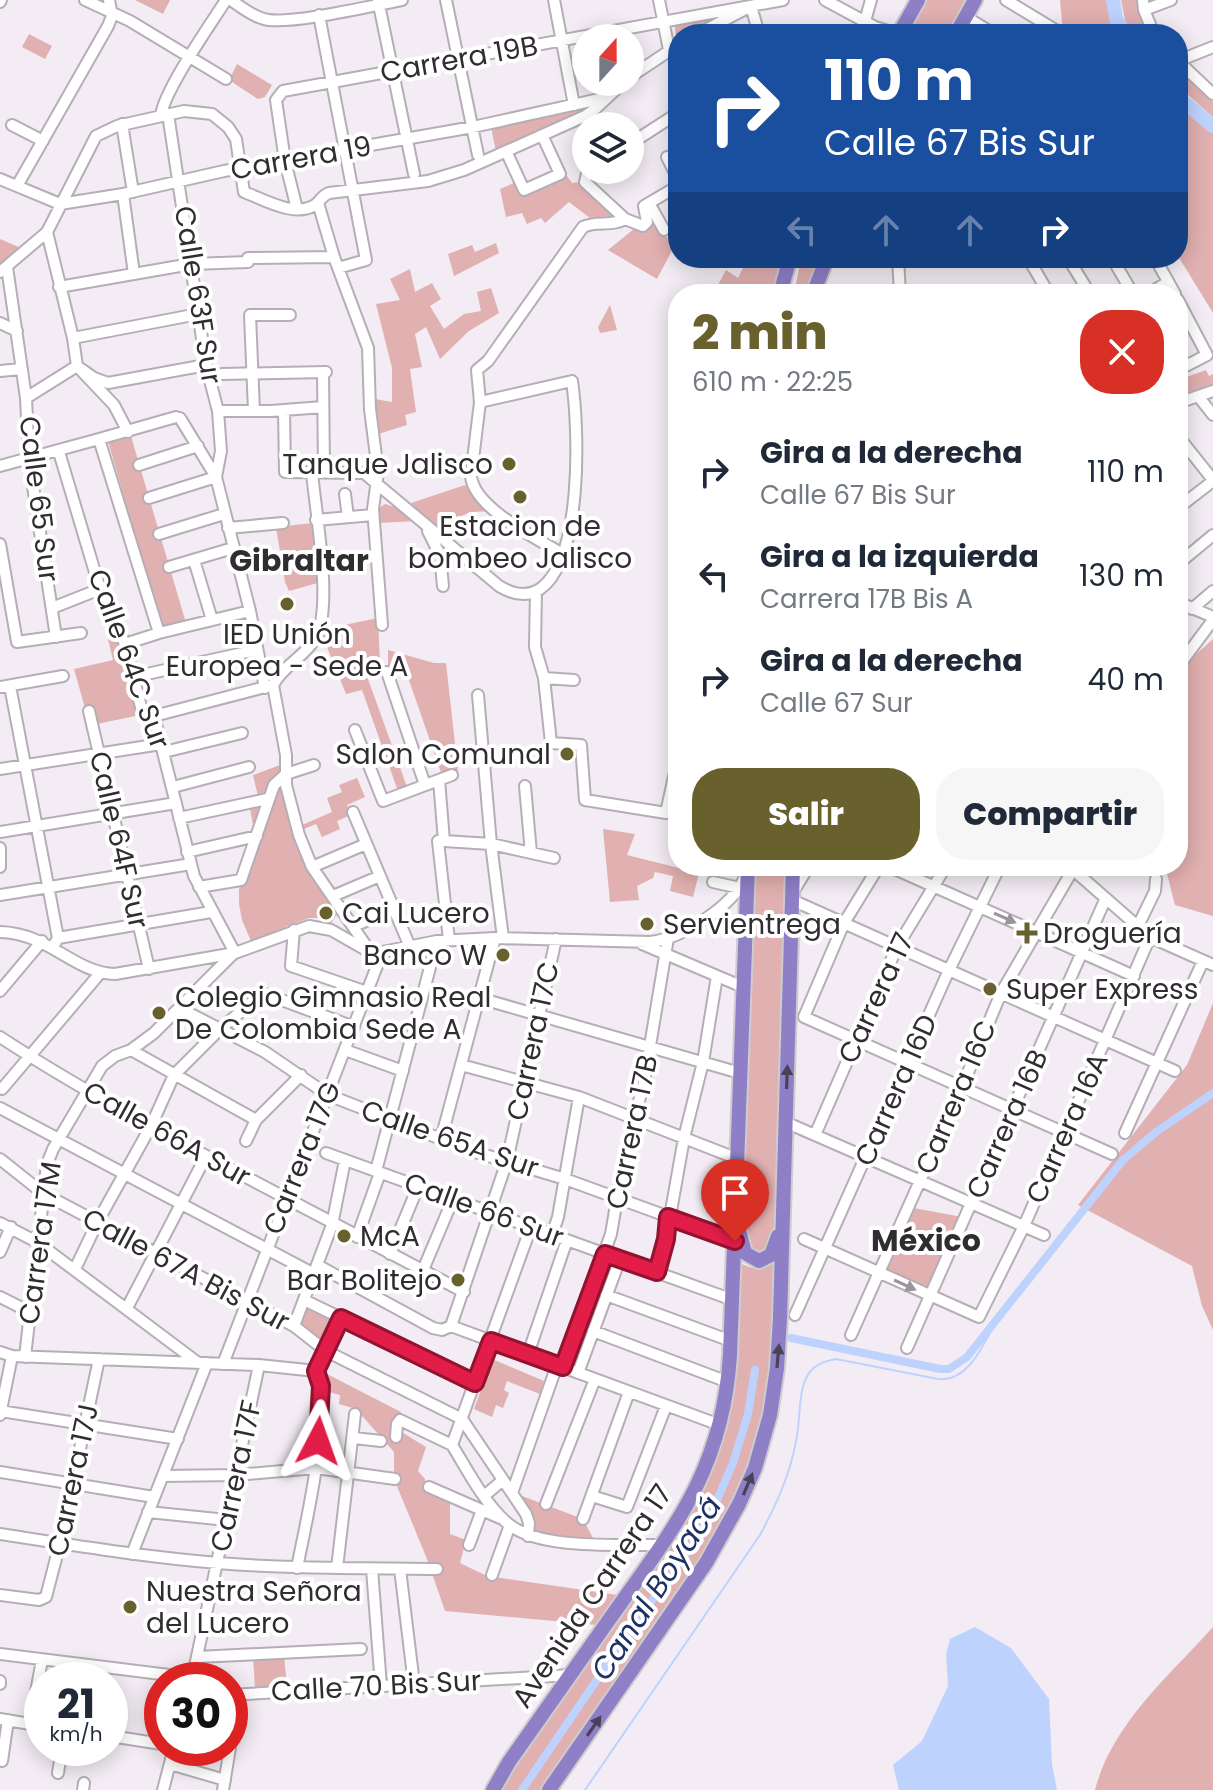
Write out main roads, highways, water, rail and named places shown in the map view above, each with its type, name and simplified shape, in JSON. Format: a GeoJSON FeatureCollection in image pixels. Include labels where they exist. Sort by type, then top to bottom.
{"type":"FeatureCollection","features":[{"type":"Feature","properties":{"kind":"highway"},"geometry":{"type":"LineString","coordinates":[[904,24],[918,0]]}},
{"type":"Feature","properties":{"kind":"highway"},"geometry":{"type":"LineString","coordinates":[[962,24],[975,0]]}},
{"type":"Feature","properties":{"kind":"highway","name":"Avenida Carrera 17"},"geometry":{"type":"LineString","coordinates":[[493,1790],[509,1762],[663,1545],[694,1494],[720,1425],[731,1341],[748,876]]}},
{"type":"Feature","properties":{"kind":"highway"},"geometry":{"type":"LineString","coordinates":[[549,1790],[713,1552],[748,1486],[766,1433],[778,1355],[793,876]]}},
{"type":"Feature","properties":{"kind":"highway"},"geometry":{"type":"LineString","coordinates":[[736,1218],[745,1253],[756,1261],[764,1261],[774,1251],[784,1211]]}},
{"type":"Feature","properties":{"kind":"water"},"geometry":{"type":"Polygon","coordinates":[[[975,1627],[1011,1648],[1049,1699],[1052,1764],[1057,1790],[899,1790],[893,1765],[922,1741],[948,1686],[946,1654],[950,1639],[975,1627]]]}},
{"type":"Feature","properties":{"kind":"waterway"},"geometry":{"type":"LineString","coordinates":[[1113,0],[1119,24]]}},
{"type":"Feature","properties":{"kind":"waterway"},"geometry":{"type":"LineString","coordinates":[[1188,105],[1213,126]]}},
{"type":"Feature","properties":{"kind":"waterway"},"geometry":{"type":"LineString","coordinates":[[791,1338],[949,1369],[967,1357],[1123,1160],[1156,1132],[1213,1093]]}},
{"type":"Feature","properties":{"kind":"waterway"},"geometry":{"type":"LineString","coordinates":[[585,1790],[760,1535],[790,1466],[798,1433],[803,1388],[809,1373],[821,1363],[836,1359],[938,1379],[950,1378],[960,1374],[976,1356],[1001,1313]]}},
{"type":"Feature","properties":{"kind":"waterway","name":"Canal Boyacá"},"geometry":{"type":"LineString","coordinates":[[522,1790],[711,1514],[733,1463],[748,1414],[755,1370]]}},
{"type":"Feature","properties":{"kind":"place","name":"Tanque Jalisco"},"geometry":{"type":"Point","coordinates":[509,464]}},
{"type":"Feature","properties":{"kind":"place","name":"Estacion de bombeo Jalisco"},"geometry":{"type":"Point","coordinates":[520,497]}},
{"type":"Feature","properties":{"kind":"place","name":"IED Unión Europea - Sede A"},"geometry":{"type":"Point","coordinates":[287,604]}},
{"type":"Feature","properties":{"kind":"place","name":"Salon Comunal"},"geometry":{"type":"Point","coordinates":[567,754]}},
{"type":"Feature","properties":{"kind":"place","name":"Cai Lucero"},"geometry":{"type":"Point","coordinates":[326,913]}},
{"type":"Feature","properties":{"kind":"place","name":"Servientrega"},"geometry":{"type":"Point","coordinates":[647,924]}},
{"type":"Feature","properties":{"kind":"place","name":"Droguería"},"geometry":{"type":"Point","coordinates":[1027,933]}},
{"type":"Feature","properties":{"kind":"place","name":"Banco W"},"geometry":{"type":"Point","coordinates":[503,955]}},
{"type":"Feature","properties":{"kind":"place","name":"Super Express"},"geometry":{"type":"Point","coordinates":[990,989]}},
{"type":"Feature","properties":{"kind":"place","name":"Colegio Gimnasio Real De Colombia Sede A"},"geometry":{"type":"Point","coordinates":[159,1013]}},
{"type":"Feature","properties":{"kind":"place","name":"McA"},"geometry":{"type":"Point","coordinates":[344,1236]}},
{"type":"Feature","properties":{"kind":"place","name":"Bar Bolitejo"},"geometry":{"type":"Point","coordinates":[458,1280]}},
{"type":"Feature","properties":{"kind":"place","name":"Nuestra Señora del Lucero"},"geometry":{"type":"Point","coordinates":[130,1607]}},
{"type":"Feature","properties":{"kind":"district","name":"Gibraltar"},"geometry":{"type":"Point","coordinates":[299,560]}},
{"type":"Feature","properties":{"kind":"district","name":"México"},"geometry":{"type":"Point","coordinates":[926,1240]}}]}
